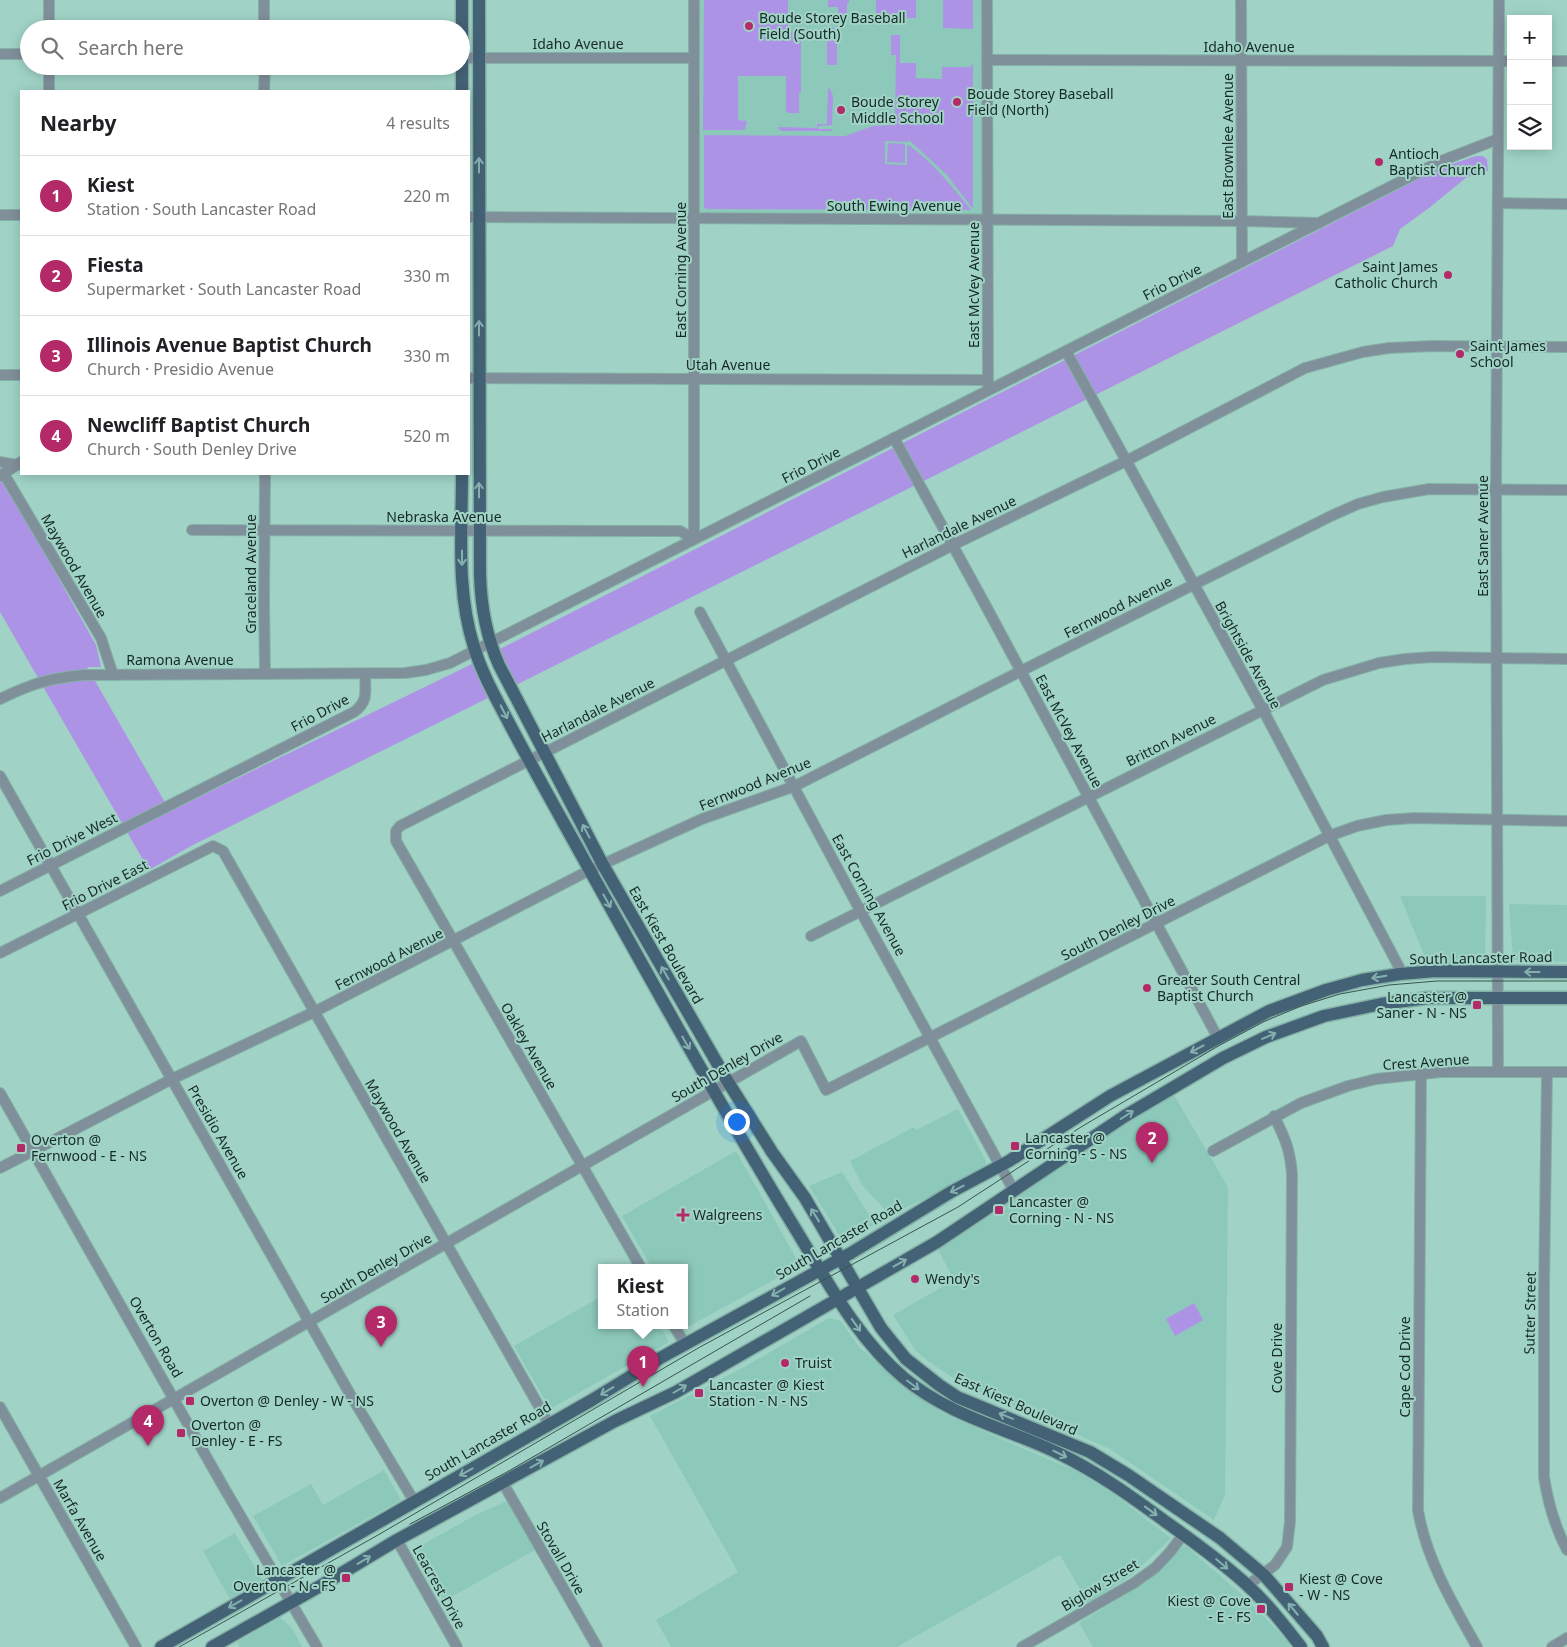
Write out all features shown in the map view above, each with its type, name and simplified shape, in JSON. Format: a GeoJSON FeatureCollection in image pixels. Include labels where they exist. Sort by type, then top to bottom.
{"type":"FeatureCollection","features":[{"type":"Feature","properties":{"kind":"main road"},"geometry":{"type":"LineString","coordinates":[[462,0],[462,20]]}},
{"type":"Feature","properties":{"kind":"main road","name":"East Kiest Boulevard"},"geometry":{"type":"LineString","coordinates":[[479,0],[474,217],[474,378],[480,531],[480,602],[490,643],[499,665],[603,865],[728,1082],[772,1152],[797,1186],[881,1328],[892,1343],[922,1373],[957,1396],[1090,1452],[1128,1475],[1220,1538],[1264,1574],[1317,1636],[1323,1647]]}},
{"type":"Feature","properties":{"kind":"main road"},"geometry":{"type":"LineString","coordinates":[[462,75],[462,90]]}},
{"type":"Feature","properties":{"kind":"main road","name":"East Kiest Boulevard"},"geometry":{"type":"LineString","coordinates":[[462,475],[463,602],[475,651],[486,678],[528,760],[756,1164],[820,1269],[877,1352],[903,1377],[957,1413],[1055,1452],[1119,1487],[1216,1558],[1248,1585],[1281,1621],[1301,1647]]}},
{"type":"Feature","properties":{"kind":"main road","name":"South Lancaster Road"},"geometry":{"type":"LineString","coordinates":[[160,1647],[685,1344],[841,1258],[951,1192],[1000,1166],[1110,1096],[1269,1011],[1326,990],[1362,980],[1400,974],[1436,971],[1567,972]]}},
{"type":"Feature","properties":{"kind":"main road"},"geometry":{"type":"LineString","coordinates":[[212,1647],[397,1540],[615,1421],[676,1392],[937,1242],[1125,1116],[1223,1058],[1266,1037],[1324,1016],[1390,1003],[1428,998],[1567,998]]}},
{"type":"Feature","properties":{"kind":"main road"},"geometry":{"type":"LineString","coordinates":[[1183,1535],[1194,1520]]}},
{"type":"Feature","properties":{"kind":"street"},"geometry":{"type":"LineString","coordinates":[[49,0],[49,20]]}},
{"type":"Feature","properties":{"kind":"street"},"geometry":{"type":"LineString","coordinates":[[264,0],[264,20]]}},
{"type":"Feature","properties":{"kind":"street","name":"East Corning Avenue"},"geometry":{"type":"LineString","coordinates":[[694,0],[694,539]]}},
{"type":"Feature","properties":{"kind":"street","name":"East McVey Avenue"},"geometry":{"type":"LineString","coordinates":[[987,0],[988,386]]}},
{"type":"Feature","properties":{"kind":"street","name":"East Brownlee Avenue"},"geometry":{"type":"LineString","coordinates":[[1241,0],[1242,262]]}},
{"type":"Feature","properties":{"kind":"street","name":"East Saner Avenue"},"geometry":{"type":"LineString","coordinates":[[1498,1072],[1496,489],[1499,0]]}},
{"type":"Feature","properties":{"kind":"street"},"geometry":{"type":"LineString","coordinates":[[0,54],[20,54]]}},
{"type":"Feature","properties":{"kind":"street","name":"Idaho Avenue"},"geometry":{"type":"LineString","coordinates":[[470,58],[694,58]]}},
{"type":"Feature","properties":{"kind":"street","name":"Idaho Avenue"},"geometry":{"type":"LineString","coordinates":[[987,60],[1507,61]]}},
{"type":"Feature","properties":{"kind":"street"},"geometry":{"type":"LineString","coordinates":[[1552,61],[1567,62]]}},
{"type":"Feature","properties":{"kind":"street"},"geometry":{"type":"LineString","coordinates":[[49,75],[49,90]]}},
{"type":"Feature","properties":{"kind":"street"},"geometry":{"type":"LineString","coordinates":[[264,90],[265,75]]}},
{"type":"Feature","properties":{"kind":"street","name":"Frio Drive"},"geometry":{"type":"LineString","coordinates":[[157,812],[354,712],[361,707],[364,701],[365,674],[405,673],[426,670],[450,663],[894,438],[988,386],[1066,352],[1442,161],[1498,139]]}},
{"type":"Feature","properties":{"kind":"street"},"geometry":{"type":"LineString","coordinates":[[1498,203],[1567,204]]}},
{"type":"Feature","properties":{"kind":"street"},"geometry":{"type":"LineString","coordinates":[[0,215],[20,215]]}},
{"type":"Feature","properties":{"kind":"street","name":"South Ewing Avenue"},"geometry":{"type":"LineString","coordinates":[[474,217],[1242,221],[1320,224]]}},
{"type":"Feature","properties":{"kind":"street","name":"Harlandale Avenue"},"geometry":{"type":"LineString","coordinates":[[395,836],[396,830],[400,826],[528,760],[953,545],[1126,460],[1305,368],[1363,352],[1389,348],[1433,346],[1567,347]]}},
{"type":"Feature","properties":{"kind":"street","name":"Brightside Avenue"},"geometry":{"type":"LineString","coordinates":[[1066,352],[1263,710],[1400,974]]}},
{"type":"Feature","properties":{"kind":"street"},"geometry":{"type":"LineString","coordinates":[[0,375],[20,375]]}},
{"type":"Feature","properties":{"kind":"street","name":"Utah Avenue"},"geometry":{"type":"LineString","coordinates":[[474,378],[695,378],[988,386]]}},
{"type":"Feature","properties":{"kind":"street","name":"East McVey Avenue"},"geometry":{"type":"LineString","coordinates":[[894,438],[1218,1038]]}},
{"type":"Feature","properties":{"kind":"street"},"geometry":{"type":"LineString","coordinates":[[0,462],[19,464]]}},
{"type":"Feature","properties":{"kind":"street"},"geometry":{"type":"LineString","coordinates":[[2,475],[19,464]]}},
{"type":"Feature","properties":{"kind":"street","name":"Maywood Avenue"},"geometry":{"type":"LineString","coordinates":[[2,475],[100,638],[113,674]]}},
{"type":"Feature","properties":{"kind":"street","name":"Graceland Avenue"},"geometry":{"type":"LineString","coordinates":[[265,475],[265,674]]}},
{"type":"Feature","properties":{"kind":"street","name":"Fernwood Avenue"},"geometry":{"type":"LineString","coordinates":[[0,1168],[172,1080],[314,1012],[590,870],[702,819],[795,786],[1193,584],[1358,504],[1383,497],[1429,489],[1567,490]]}},
{"type":"Feature","properties":{"kind":"street","name":"Nebraska Avenue"},"geometry":{"type":"LineString","coordinates":[[192,530],[680,531],[694,539]]}},
{"type":"Feature","properties":{"kind":"street","name":"East Corning Avenue"},"geometry":{"type":"LineString","coordinates":[[700,612],[1014,1191]]}},
{"type":"Feature","properties":{"kind":"street","name":"Britton Avenue"},"geometry":{"type":"LineString","coordinates":[[811,936],[1323,680],[1379,663],[1405,659],[1432,657],[1567,658]]}},
{"type":"Feature","properties":{"kind":"street","name":"Ramona Avenue"},"geometry":{"type":"LineString","coordinates":[[0,699],[38,682],[54,678],[84,675],[365,674]]}},
{"type":"Feature","properties":{"kind":"street","name":"Presidio Avenue"},"geometry":{"type":"LineString","coordinates":[[0,776],[350,1394],[414,1501]]}},
{"type":"Feature","properties":{"kind":"street","name":"Frio Drive West"},"geometry":{"type":"LineString","coordinates":[[0,891],[157,812]]}},
{"type":"Feature","properties":{"kind":"street","name":"South Denley Drive"},"geometry":{"type":"LineString","coordinates":[[0,1498],[801,1041],[826,1090],[1329,836],[1357,826],[1386,820],[1414,818],[1567,821]]}},
{"type":"Feature","properties":{"kind":"street","name":"Oakley Avenue"},"geometry":{"type":"LineString","coordinates":[[395,836],[396,841],[639,1264]]}},
{"type":"Feature","properties":{"kind":"street","name":"Frio Drive East"},"geometry":{"type":"LineString","coordinates":[[0,953],[213,846],[223,851]]}},
{"type":"Feature","properties":{"kind":"street","name":"Maywood Avenue"},"geometry":{"type":"LineString","coordinates":[[223,851],[549,1424]]}},
{"type":"Feature","properties":{"kind":"street","name":"Sutter Street"},"geometry":{"type":"LineString","coordinates":[[1547,1072],[1544,1476],[1549,1504],[1559,1535],[1567,1550]]}},
{"type":"Feature","properties":{"kind":"street","name":"Crest Avenue"},"geometry":{"type":"LineString","coordinates":[[1213,1151],[1274,1116],[1301,1103],[1348,1086],[1376,1079],[1421,1073],[1567,1072]]}},
{"type":"Feature","properties":{"kind":"street","name":"Cape Cod Drive"},"geometry":{"type":"LineString","coordinates":[[1421,1073],[1418,1510],[1425,1542],[1452,1602],[1477,1647]]}},
{"type":"Feature","properties":{"kind":"street","name":"Overton Road"},"geometry":{"type":"LineString","coordinates":[[0,1093],[317,1647]]}},
{"type":"Feature","properties":{"kind":"street","name":"Cove Drive"},"geometry":{"type":"LineString","coordinates":[[1248,1585],[1276,1565],[1287,1547],[1290,1522],[1292,1174],[1290,1154],[1285,1138],[1274,1116]]}},
{"type":"Feature","properties":{"kind":"street"},"geometry":{"type":"LineString","coordinates":[[676,1329],[685,1344]]}},
{"type":"Feature","properties":{"kind":"street","name":"Marfa Avenue"},"geometry":{"type":"LineString","coordinates":[[0,1407],[136,1647]]}},
{"type":"Feature","properties":{"kind":"street","name":"Stovall Drive"},"geometry":{"type":"LineString","coordinates":[[503,1483],[597,1647]]}},
{"type":"Feature","properties":{"kind":"street","name":"Biglow Street"},"geometry":{"type":"LineString","coordinates":[[1022,1647],[1134,1583],[1165,1558],[1183,1535]]}},
{"type":"Feature","properties":{"kind":"street","name":"Leacrest Drive"},"geometry":{"type":"LineString","coordinates":[[397,1540],[457,1647]]}},
{"type":"Feature","properties":{"kind":"street"},"geometry":{"type":"LineString","coordinates":[[1552,1647],[1567,1638]]}},
{"type":"Feature","properties":{"kind":"shaded area","name":"Boude Storey Middle School"},"geometry":{"type":"Polygon","coordinates":[[[694,0],[988,0],[988,220],[694,219],[694,0]]]}},
{"type":"Feature","properties":{"kind":"shaded area"},"geometry":{"type":"Polygon","coordinates":[[[704,0],[788,0],[788,30],[791,30],[791,32],[798,30],[798,33],[801,33],[799,113],[788,113],[786,111],[786,76],[738,76],[738,120],[747,121],[745,129],[703,130],[704,0]]]}},
{"type":"Feature","properties":{"kind":"shaded area"},"geometry":{"type":"Polygon","coordinates":[[[828,0],[849,0],[847,3],[847,21],[838,21],[838,7],[828,7],[828,0]]]}},
{"type":"Feature","properties":{"kind":"shaded area"},"geometry":{"type":"Polygon","coordinates":[[[876,0],[916,0],[916,18],[876,18],[876,0]]]}},
{"type":"Feature","properties":{"kind":"shaded area"},"geometry":{"type":"Polygon","coordinates":[[[943,0],[973,0],[973,29],[943,28],[943,0]]]}},
{"type":"Feature","properties":{"kind":"shaded area"},"geometry":{"type":"Polygon","coordinates":[[[827,28],[837,28],[837,65],[827,65],[827,28]]]}},
{"type":"Feature","properties":{"kind":"shaded area"},"geometry":{"type":"Polygon","coordinates":[[[891,35],[900,35],[900,63],[916,63],[916,78],[942,79],[942,67],[970,67],[973,64],[973,209],[946,174],[909,140],[908,142],[885,141],[885,164],[907,165],[907,146],[909,145],[935,168],[971,210],[706,209],[704,207],[704,135],[845,136],[873,126],[895,125],[896,55],[891,55],[891,35]]]}},
{"type":"Feature","properties":{"kind":"shaded area"},"geometry":{"type":"Polygon","coordinates":[[[828,88],[833,96],[832,125],[818,126],[818,129],[832,129],[831,131],[782,131],[779,129],[778,127],[817,128],[817,124],[827,124],[828,88]]]}},
{"type":"Feature","properties":{"kind":"shaded area"},"geometry":{"type":"Polygon","coordinates":[[[888,143],[905,144],[905,163],[887,162],[888,143]]]}},
{"type":"Feature","properties":{"kind":"shaded area"},"geometry":{"type":"Polygon","coordinates":[[[1476,156],[1482,156],[1487,159],[1488,171],[1467,177],[1400,229],[1393,246],[516,685],[498,650],[1440,168],[1476,156]]]}},
{"type":"Feature","properties":{"kind":"shaded area"},"geometry":{"type":"Polygon","coordinates":[[[0,474],[96,645],[101,667],[87,667],[170,811],[472,664],[490,697],[191,846],[149,870],[0,612],[0,474]]]}},
{"type":"Feature","properties":{"kind":"shaded area"},"geometry":{"type":"Polygon","coordinates":[[[1400,896],[1486,896],[1485,961],[1428,965],[1400,896]]]}},
{"type":"Feature","properties":{"kind":"shaded area"},"geometry":{"type":"Polygon","coordinates":[[[1509,904],[1567,905],[1567,962],[1513,960],[1509,904]]]}},
{"type":"Feature","properties":{"kind":"shaded area"},"geometry":{"type":"Polygon","coordinates":[[[1174,1095],[1228,1187],[1225,1495],[1214,1520],[1110,1449],[962,1384],[915,1350],[893,1315],[954,1280],[936,1246],[1069,1159],[1174,1095]]]}},
{"type":"Feature","properties":{"kind":"shaded area"},"geometry":{"type":"Polygon","coordinates":[[[958,1109],[986,1161],[985,1167],[948,1188],[890,1215],[862,1185],[850,1161],[914,1127],[916,1130],[958,1109]]]}},
{"type":"Feature","properties":{"kind":"shaded area"},"geometry":{"type":"Polygon","coordinates":[[[736,1151],[796,1258],[792,1270],[688,1327],[688,1264],[650,1264],[622,1216],[736,1151]]]}},
{"type":"Feature","properties":{"kind":"shaded area"},"geometry":{"type":"Polygon","coordinates":[[[842,1172],[875,1224],[850,1239],[841,1238],[809,1186],[842,1172]]]}},
{"type":"Feature","properties":{"kind":"shaded area"},"geometry":{"type":"Polygon","coordinates":[[[598,1298],[598,1329],[662,1329],[669,1342],[550,1409],[514,1346],[598,1298]]]}},
{"type":"Feature","properties":{"kind":"shaded area"},"geometry":{"type":"Polygon","coordinates":[[[1194,1303],[1203,1320],[1175,1336],[1166,1319],[1194,1303]]]}},
{"type":"Feature","properties":{"kind":"shaded area"},"geometry":{"type":"Polygon","coordinates":[[[829,1318],[841,1321],[859,1347],[913,1394],[944,1414],[1078,1472],[1113,1494],[1171,1538],[1132,1575],[1088,1603],[1060,1555],[897,1647],[671,1647],[656,1620],[738,1572],[650,1416],[746,1366],[829,1318]]]}},
{"type":"Feature","properties":{"kind":"shaded area"},"geometry":{"type":"Polygon","coordinates":[[[384,1470],[401,1500],[282,1566],[253,1516],[311,1484],[323,1505],[384,1470]]]}},
{"type":"Feature","properties":{"kind":"shaded area"},"geometry":{"type":"Polygon","coordinates":[[[507,1501],[535,1550],[444,1601],[415,1549],[475,1515],[507,1501]]]}},
{"type":"Feature","properties":{"kind":"shaded area"},"geometry":{"type":"Polygon","coordinates":[[[235,1533],[262,1580],[230,1599],[203,1551],[235,1533]]]}},
{"type":"Feature","properties":{"kind":"shaded area"},"geometry":{"type":"Polygon","coordinates":[[[1183,1546],[1187,1547],[1248,1600],[1288,1642],[1290,1647],[1093,1647],[1079,1623],[1147,1582],[1183,1546]]]}},
{"type":"Feature","properties":{"kind":"shaded area"},"geometry":{"type":"Polygon","coordinates":[[[280,1618],[292,1628],[302,1647],[240,1647],[237,1642],[280,1618]]]}},
{"type":"Feature","properties":{"kind":"tram line"},"geometry":{"type":"LineString","coordinates":[[179,1647],[378,1535],[700,1347],[958,1207],[1081,1127],[1220,1045],[1263,1022],[1301,1006],[1340,994],[1389,985],[1437,981],[1567,981]]}},
{"type":"Feature","properties":{"kind":"tram line"},"geometry":{"type":"LineString","coordinates":[[410,1524],[507,1472],[810,1296]]}},
{"type":"Feature","properties":{"kind":"place","name":"Boude Storey Baseball Field (South)"},"geometry":{"type":"Point","coordinates":[749,26]}},
{"type":"Feature","properties":{"kind":"place","name":"Boude Storey Baseball Field (North)"},"geometry":{"type":"Point","coordinates":[957,102]}},
{"type":"Feature","properties":{"kind":"place","name":"Boude Storey Middle School"},"geometry":{"type":"Point","coordinates":[841,110]}},
{"type":"Feature","properties":{"kind":"place","name":"Antioch Baptist Church"},"geometry":{"type":"Point","coordinates":[1379,162]}},
{"type":"Feature","properties":{"kind":"place","name":"Saint James Catholic Church"},"geometry":{"type":"Point","coordinates":[1448,275]}},
{"type":"Feature","properties":{"kind":"place","name":"Saint James School"},"geometry":{"type":"Point","coordinates":[1460,354]}},
{"type":"Feature","properties":{"kind":"place","name":"Greater South Central Baptist Church"},"geometry":{"type":"Point","coordinates":[1147,988]}},
{"type":"Feature","properties":{"kind":"place","name":"Lancaster @ Saner - N - NS"},"geometry":{"type":"Point","coordinates":[1477,1005]}},
{"type":"Feature","properties":{"kind":"place","name":"Lancaster @ Corning - S - NS"},"geometry":{"type":"Point","coordinates":[1015,1146]}},
{"type":"Feature","properties":{"kind":"place","name":"Overton @ Fernwood - E - NS"},"geometry":{"type":"Point","coordinates":[21,1148]}},
{"type":"Feature","properties":{"kind":"place","name":"Fiesta"},"geometry":{"type":"Point","coordinates":[1152,1163]}},
{"type":"Feature","properties":{"kind":"place","name":"Lancaster @ Corning - N - NS"},"geometry":{"type":"Point","coordinates":[999,1210]}},
{"type":"Feature","properties":{"kind":"place","name":"Walgreens"},"geometry":{"type":"Point","coordinates":[683,1215]}},
{"type":"Feature","properties":{"kind":"place","name":"Wendy's"},"geometry":{"type":"Point","coordinates":[915,1279]}},
{"type":"Feature","properties":{"kind":"place","name":"Illinois Avenue Baptist Church"},"geometry":{"type":"Point","coordinates":[381,1347]}},
{"type":"Feature","properties":{"kind":"place","name":"Truist"},"geometry":{"type":"Point","coordinates":[785,1363]}},
{"type":"Feature","properties":{"kind":"place","name":"Kiest"},"geometry":{"type":"Point","coordinates":[643,1387]}},
{"type":"Feature","properties":{"kind":"place","name":"Lancaster @ Kiest Station - N - NS"},"geometry":{"type":"Point","coordinates":[699,1393]}},
{"type":"Feature","properties":{"kind":"place","name":"Overton @ Denley - W - NS"},"geometry":{"type":"Point","coordinates":[190,1401]}},
{"type":"Feature","properties":{"kind":"place","name":"Overton @ Denley - E - FS"},"geometry":{"type":"Point","coordinates":[181,1433]}},
{"type":"Feature","properties":{"kind":"place","name":"Newcliff Baptist Church"},"geometry":{"type":"Point","coordinates":[148,1446]}},
{"type":"Feature","properties":{"kind":"place","name":"Lancaster @ Overton - N - FS"},"geometry":{"type":"Point","coordinates":[346,1578]}},
{"type":"Feature","properties":{"kind":"place","name":"Kiest @ Cove - W - NS"},"geometry":{"type":"Point","coordinates":[1289,1587]}},
{"type":"Feature","properties":{"kind":"place","name":"Kiest @ Cove - E - FS"},"geometry":{"type":"Point","coordinates":[1261,1609]}}]}
